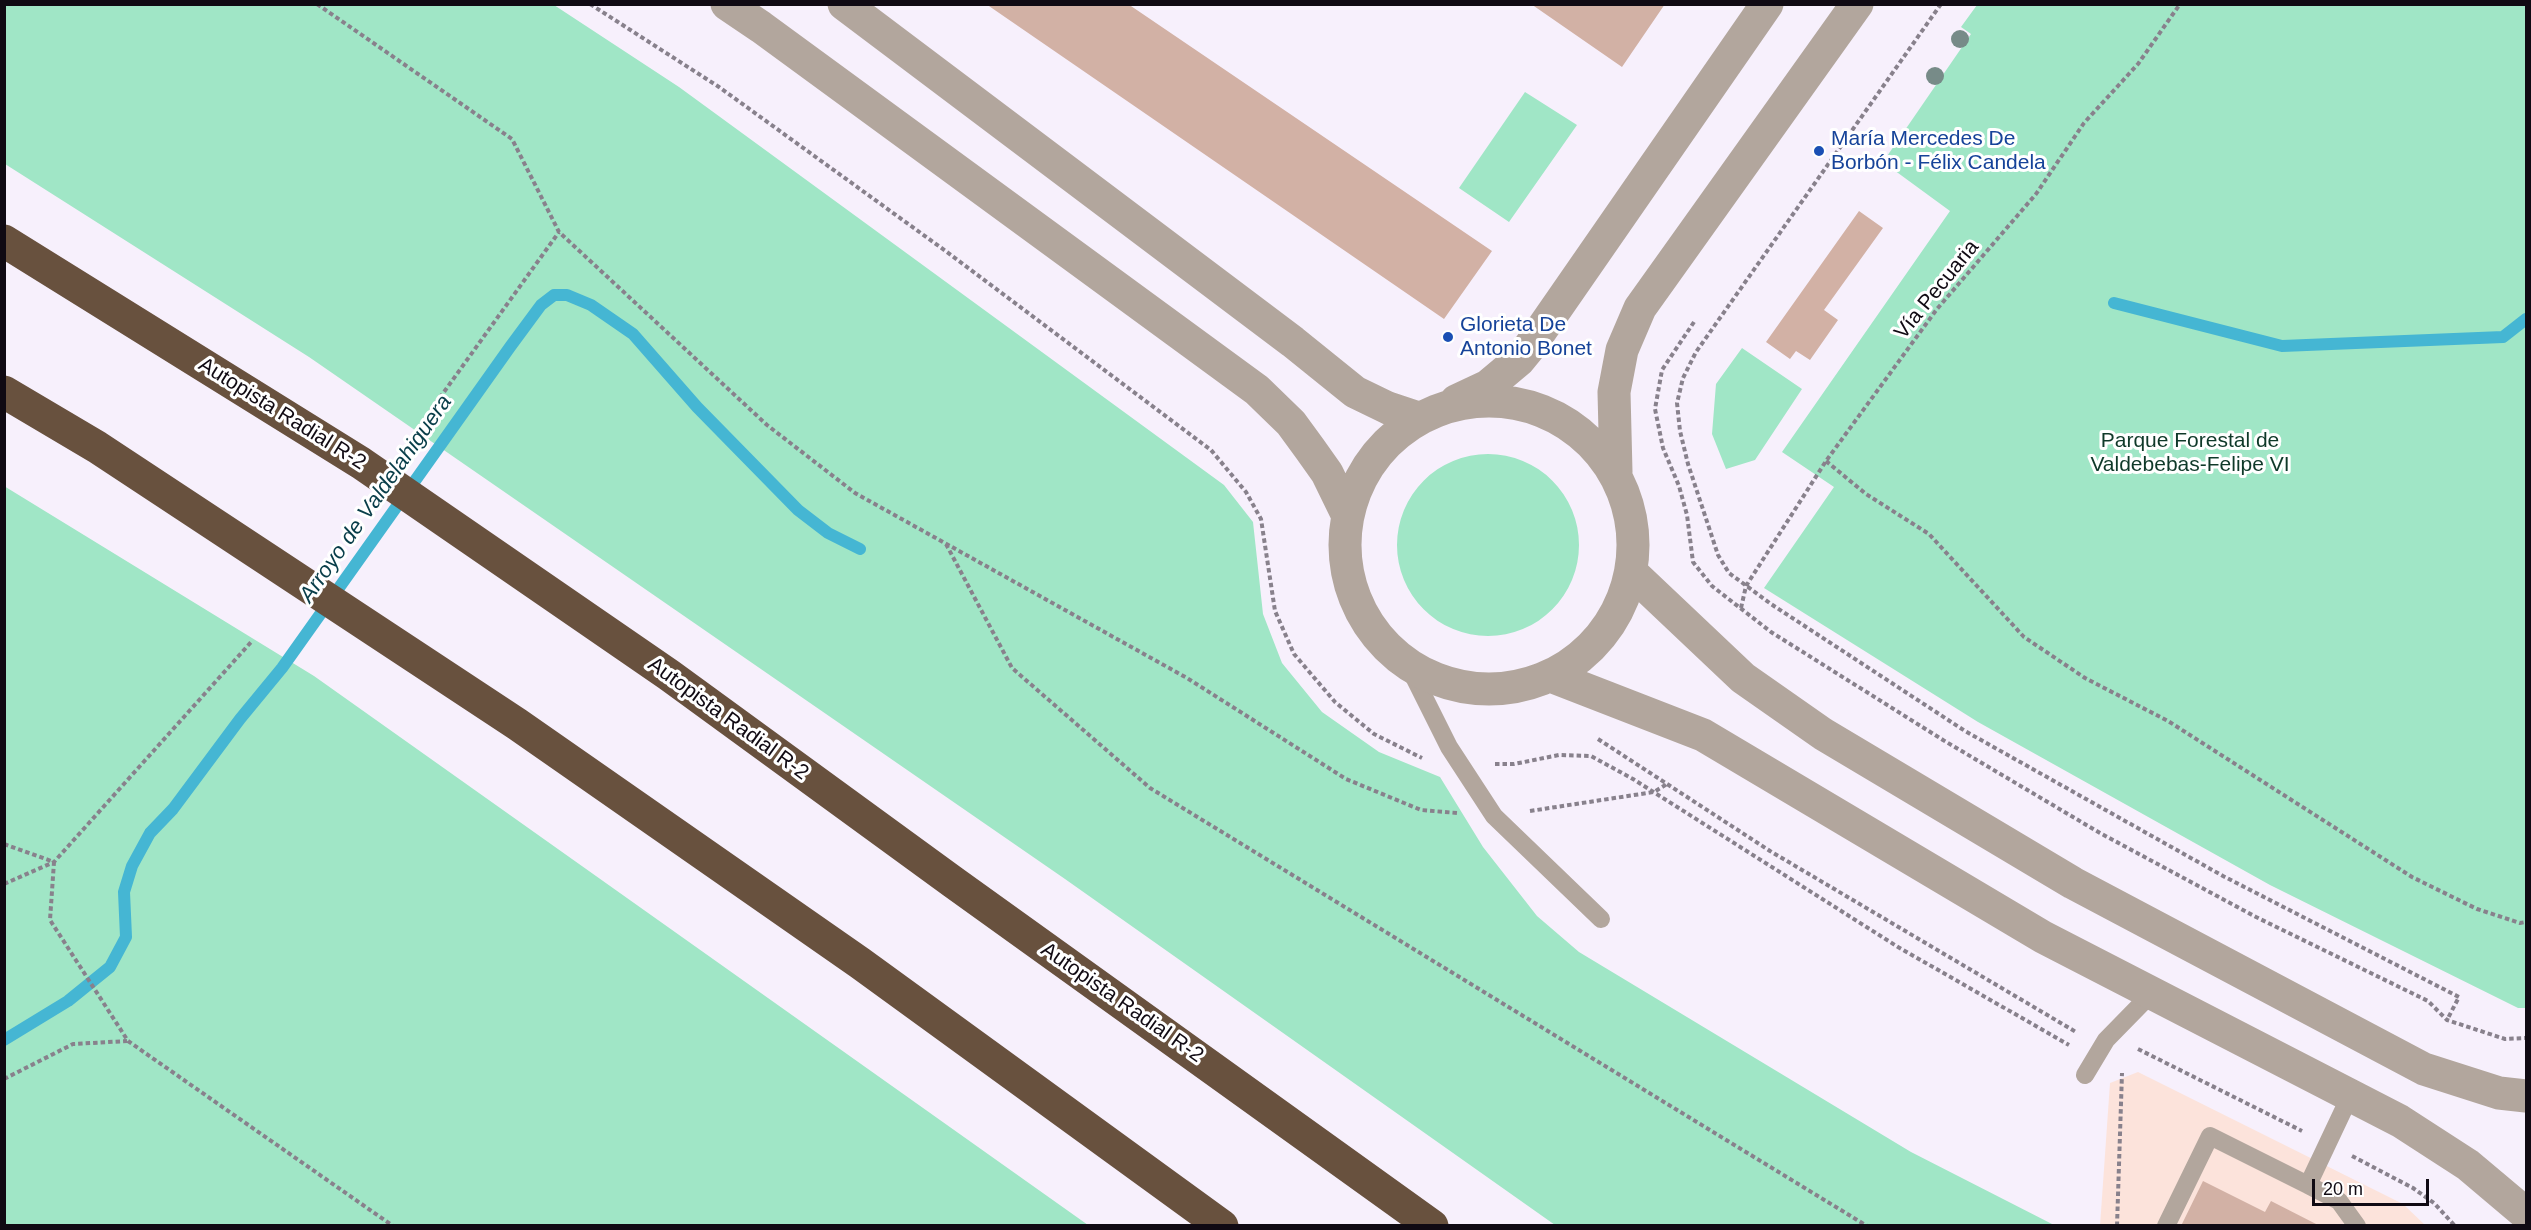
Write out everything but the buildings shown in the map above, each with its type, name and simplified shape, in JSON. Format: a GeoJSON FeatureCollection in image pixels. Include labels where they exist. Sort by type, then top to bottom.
{"type":"FeatureCollection","features":[{"type":"Feature","properties":{"kind":"highway","name":"Autopista Radial R-2"},"geometry":{"type":"LineString","coordinates":[[4,241],[351,457],[669,675],[1432,1226]]}},
{"type":"Feature","properties":{"kind":"highway"},"geometry":{"type":"LineString","coordinates":[[4,392],[97,447],[517,724],[860,963],[1222,1226]]}},
{"type":"Feature","properties":{"kind":"street"},"geometry":{"type":"LineString","coordinates":[[727,4],[1257,390],[1291,423],[1311,449],[1327,473],[1347,514]]}},
{"type":"Feature","properties":{"kind":"street"},"geometry":{"type":"LineString","coordinates":[[843,4],[1293,342],[1354,392],[1388,408],[1418,418]]}},
{"type":"Feature","properties":{"kind":"street"},"geometry":{"type":"LineString","coordinates":[[1767,4],[1519,360],[1488,386],[1418,418],[1385,443],[1361,476],[1347,514],[1345,556],[1355,597],[1376,634],[1407,663],[1445,682],[1481,689],[1517,687],[1551,676],[1588,650],[1616,615],[1632,573],[1634,529],[1616,472],[1614,392],[1622,350],[1640,308],[1857,4]]}},
{"type":"Feature","properties":{"kind":"street"},"geometry":{"type":"LineString","coordinates":[[1449,405],[1493,403],[1537,411],[1581,434],[1616,472]]}},
{"type":"Feature","properties":{"kind":"street"},"geometry":{"type":"LineString","coordinates":[[1632,573],[1743,678],[1778,703],[1823,734],[2073,883],[2424,1069],[2499,1093],[2526,1096]]}},
{"type":"Feature","properties":{"kind":"street"},"geometry":{"type":"LineString","coordinates":[[1551,676],[1704,735],[2043,937],[2400,1121],[2468,1165],[2526,1214]]}},
{"type":"Feature","properties":{"kind":"lane"},"geometry":{"type":"LineString","coordinates":[[1407,663],[1460,764],[1494,816],[1601,919]]}},
{"type":"Feature","properties":{"kind":"lane"},"geometry":{"type":"LineString","coordinates":[[2085,1075],[2106,1040],[2152,993]]}},
{"type":"Feature","properties":{"kind":"lane"},"geometry":{"type":"LineString","coordinates":[[2308,1185],[2350,1096]]}},
{"type":"Feature","properties":{"kind":"lane"},"geometry":{"type":"LineString","coordinates":[[2166,1226],[2210,1136],[2339,1201],[2357,1226]]}},
{"type":"Feature","properties":{"kind":"path"},"geometry":{"type":"LineString","coordinates":[[318,4],[512,139],[559,231],[767,425],[855,493],[1187,678],[1346,779],[1421,810],[1494,816],[1654,792],[1667,784]]}},
{"type":"Feature","properties":{"kind":"path"},"geometry":{"type":"LineString","coordinates":[[590,4],[719,87],[947,252],[1211,450],[1246,492],[1262,519],[1275,611],[1294,654],[1335,702],[1374,734],[1423,759],[1460,764],[1514,764],[1559,755],[1591,756],[1654,792],[1898,947],[2096,1059],[2122,1071]]}},
{"type":"Feature","properties":{"kind":"path"},"geometry":{"type":"LineString","coordinates":[[1941,4],[1705,339],[1683,378],[1677,403],[1680,431],[1688,464],[1719,555],[1729,573],[1746,586],[1965,731],[2223,876],[2459,997],[2447,1020]]}},
{"type":"Feature","properties":{"kind":"path","name":"Vía Pecuaria"},"geometry":{"type":"LineString","coordinates":[[1741,608],[1746,586],[1826,461],[1937,309],[2036,194],[2084,123],[2138,64],[2180,4]]}},
{"type":"Feature","properties":{"kind":"path"},"geometry":{"type":"LineString","coordinates":[[431,410],[559,231]]}},
{"type":"Feature","properties":{"kind":"path"},"geometry":{"type":"LineString","coordinates":[[1694,322],[1662,370],[1655,410],[1663,448],[1680,486],[1687,515],[1693,562],[1712,586],[1771,632],[1933,734],[2100,833],[2256,917],[2428,1000],[2447,1020],[2505,1039],[2526,1038]]}},
{"type":"Feature","properties":{"kind":"path"},"geometry":{"type":"LineString","coordinates":[[1826,461],[1866,494],[1929,534],[2024,637],[2050,655],[2085,678],[2168,721],[2412,877],[2477,909],[2520,923],[2526,922]]}},
{"type":"Feature","properties":{"kind":"path"},"geometry":{"type":"LineString","coordinates":[[946,544],[1012,668],[1150,788],[1867,1226]]}},
{"type":"Feature","properties":{"kind":"path"},"geometry":{"type":"LineString","coordinates":[[4,884],[54,862],[252,640]]}},
{"type":"Feature","properties":{"kind":"path"},"geometry":{"type":"LineString","coordinates":[[1598,739],[1770,851],[2076,1032],[2106,1040]]}},
{"type":"Feature","properties":{"kind":"path"},"geometry":{"type":"LineString","coordinates":[[4,844],[54,862]]}},
{"type":"Feature","properties":{"kind":"path"},"geometry":{"type":"LineString","coordinates":[[54,862],[50,920],[128,1041],[393,1226]]}},
{"type":"Feature","properties":{"kind":"path"},"geometry":{"type":"LineString","coordinates":[[4,1079],[73,1044],[128,1041]]}},
{"type":"Feature","properties":{"kind":"path"},"geometry":{"type":"LineString","coordinates":[[2130,1055],[2134,1047],[2413,1188],[2434,1203],[2455,1226]]}},
{"type":"Feature","properties":{"kind":"path"},"geometry":{"type":"LineString","coordinates":[[2117,1226],[2122,1071],[2126,1063]]}},
{"type":"Feature","properties":{"kind":"shaded area"},"geometry":{"type":"Polygon","coordinates":[[[2138,1072],[2403,1204],[2425,1225],[2100,1226],[2110,1083],[2138,1072]]]}},
{"type":"Feature","properties":{"kind":"green space"},"geometry":{"type":"Polygon","coordinates":[[[4,5],[554,5],[679,87],[1224,485],[1253,522],[1263,614],[1282,663],[1322,712],[1379,752],[1440,777],[1483,847],[1537,916],[1579,952],[1911,1152],[2054,1225],[1555,1225],[1065,879],[309,357],[5,164],[4,5]]]}},
{"type":"Feature","properties":{"kind":"green space","name":"Parque Forestal de Valdebebas-Felipe VI"},"geometry":{"type":"Polygon","coordinates":[[[1977,5],[2526,5],[2526,1008],[2518,1008],[2270,885],[1978,722],[1764,588],[1834,487],[1782,452],[1950,211],[1883,162],[1971,34],[1961,27],[1977,5]]]}},
{"type":"Feature","properties":{"kind":"green space"},"geometry":{"type":"Polygon","coordinates":[[[1525,92],[1577,125],[1509,222],[1459,188],[1525,92]]]}},
{"type":"Feature","properties":{"kind":"green space"},"geometry":{"type":"Polygon","coordinates":[[[1742,348],[1802,389],[1755,460],[1726,469],[1712,434],[1716,384],[1742,348]]]}},
{"type":"Feature","properties":{"kind":"green space"},"geometry":{"type":"Polygon","coordinates":[[[1488,454],[1506,455],[1523,461],[1539,469],[1553,480],[1564,494],[1572,510],[1578,527],[1578,563],[1572,580],[1564,596],[1553,610],[1539,621],[1523,629],[1506,635],[1488,636],[1470,635],[1453,629],[1437,621],[1423,610],[1412,596],[1404,580],[1398,563],[1397,545],[1398,527],[1404,510],[1412,494],[1423,480],[1437,469],[1453,461],[1470,455],[1488,454]]]}},
{"type":"Feature","properties":{"kind":"green space"},"geometry":{"type":"Polygon","coordinates":[[[4,486],[314,676],[1088,1225],[5,1225],[4,486]]]}},
{"type":"Feature","properties":{"kind":"waterway","name":"Arroyo de Valdelahiguera"},"geometry":{"type":"LineString","coordinates":[[4,1040],[68,1001],[110,967],[126,937],[124,892],[132,866],[150,833],[173,809],[240,719],[282,668],[510,347],[541,305],[554,295],[567,295],[591,305],[633,334],[697,407],[798,510],[828,533],[860,549]]}},
{"type":"Feature","properties":{"kind":"waterway"},"geometry":{"type":"LineString","coordinates":[[2114,303],[2282,346],[2503,337],[2526,319]]}},
{"type":"Feature","properties":{"kind":"place","name":"María Mercedes De Borbón - Félix Candela"},"geometry":{"type":"Point","coordinates":[1819,151]}},
{"type":"Feature","properties":{"kind":"place","name":"Glorieta De Antonio Bonet"},"geometry":{"type":"Point","coordinates":[1448,337]}}]}
